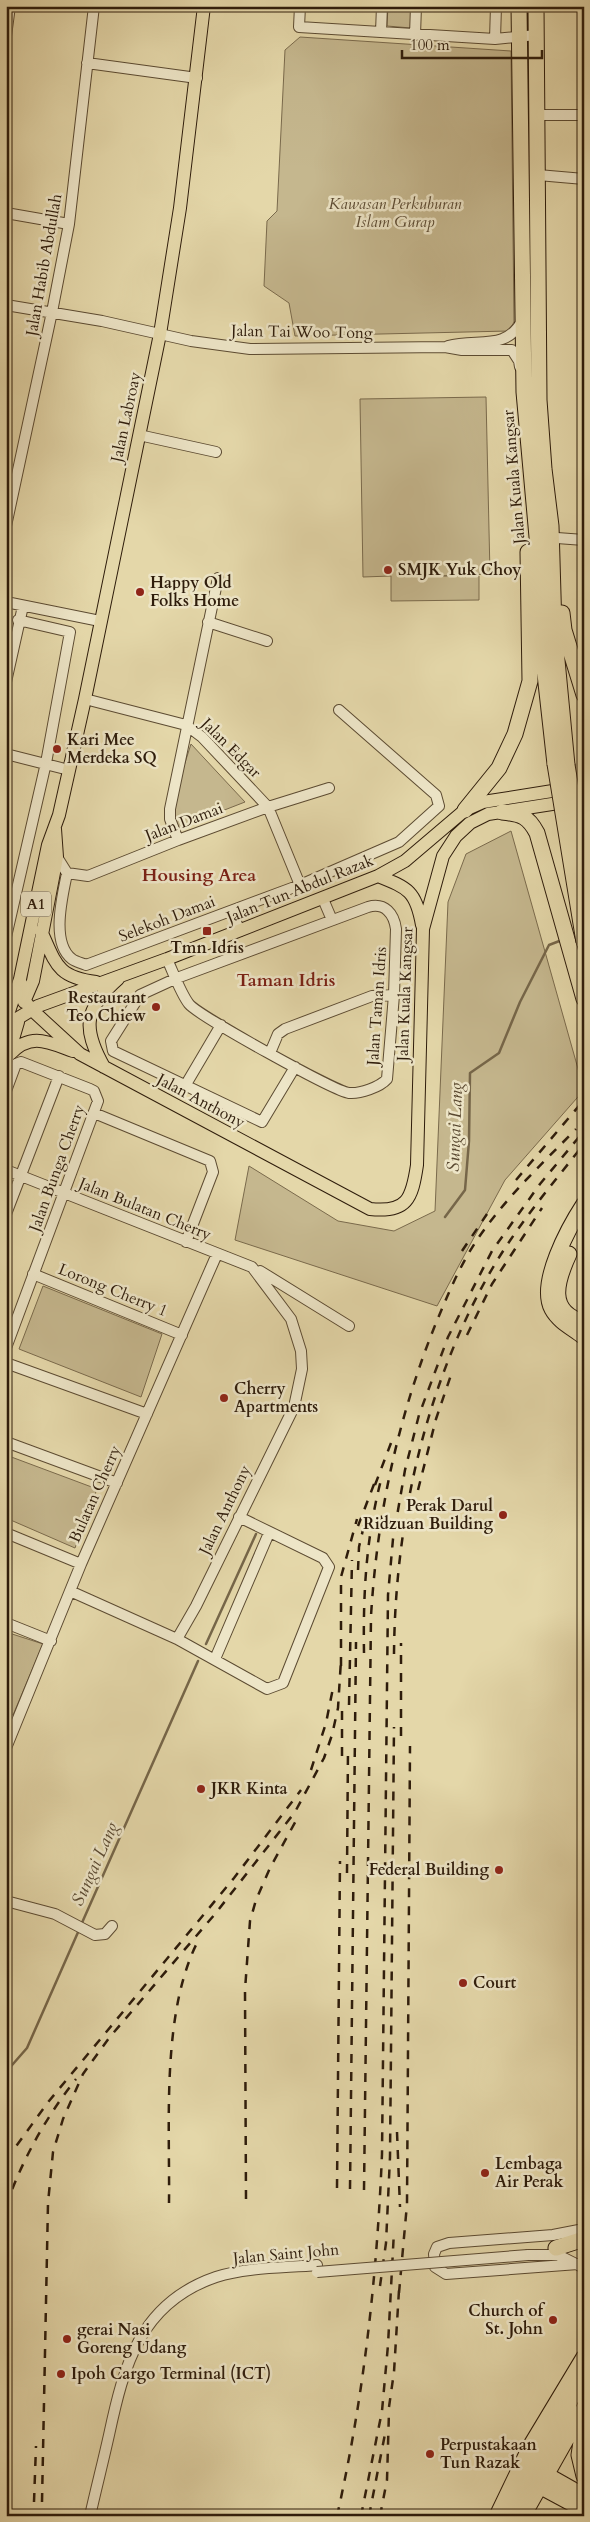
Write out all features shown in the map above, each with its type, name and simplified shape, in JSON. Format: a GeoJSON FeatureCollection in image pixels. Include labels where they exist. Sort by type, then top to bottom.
{"type":"FeatureCollection","features":[{"type":"Feature","properties":{"kind":"highway","name":"Jalan Kuala Kangsar"},"geometry":{"type":"LineString","coordinates":[[519,6],[524,379],[528,451],[538,548],[546,685],[555,764],[584,942]]}},
{"type":"Feature","properties":{"kind":"highway","name":"Jalan Kuala Kangsar"},"geometry":{"type":"LineString","coordinates":[[536,6],[539,400],[544,469],[554,532],[554,629],[568,765],[584,867]]}},
{"type":"Feature","properties":{"kind":"highway"},"geometry":{"type":"LineString","coordinates":[[465,810],[499,768],[515,734],[530,681],[526,498],[528,451]]}},
{"type":"Feature","properties":{"kind":"highway"},"geometry":{"type":"LineString","coordinates":[[554,532],[564,630],[584,695]]}},
{"type":"Feature","properties":{"kind":"highway"},"geometry":{"type":"LineString","coordinates":[[502,812],[518,814],[530,821],[537,833],[584,999]]}},
{"type":"Feature","properties":{"kind":"highway"},"geometry":{"type":"LineString","coordinates":[[584,1204],[555,1261],[547,1287],[548,1300],[557,1316],[584,1337]]}},
{"type":"Feature","properties":{"kind":"highway"},"geometry":{"type":"LineString","coordinates":[[584,1226],[568,1255],[556,1291],[563,1310],[572,1318],[584,1322]]}},
{"type":"Feature","properties":{"kind":"highway"},"geometry":{"type":"LineString","coordinates":[[556,2248],[584,2239]]}},
{"type":"Feature","properties":{"kind":"highway"},"geometry":{"type":"LineString","coordinates":[[497,2516],[531,2445],[584,2357]]}},
{"type":"Feature","properties":{"kind":"highway"},"geometry":{"type":"LineString","coordinates":[[523,2516],[537,2477],[569,2404],[584,2362]]}},
{"type":"Feature","properties":{"kind":"highway"},"geometry":{"type":"LineString","coordinates":[[537,2477],[584,2396]]}},
{"type":"Feature","properties":{"kind":"highway"},"geometry":{"type":"LineString","coordinates":[[509,2516],[584,2408]]}},
{"type":"Feature","properties":{"kind":"highway"},"geometry":{"type":"LineString","coordinates":[[584,2423],[579,2455],[584,2476]]}},
{"type":"Feature","properties":{"kind":"highway"},"geometry":{"type":"LineString","coordinates":[[537,2477],[584,2496]]}},
{"type":"Feature","properties":{"kind":"highway"},"geometry":{"type":"LineString","coordinates":[[537,2477],[584,2510]]}},
{"type":"Feature","properties":{"kind":"main road","name":"Jalan Labroay"},"geometry":{"type":"LineString","coordinates":[[54,829],[85,698],[160,334],[180,208],[197,78],[204,6]]}},
{"type":"Feature","properties":{"kind":"main road","name":"Jalan Tun Abdul Razak"},"geometry":{"type":"LineString","coordinates":[[6,1033],[11,1024],[25,1009],[121,977],[378,876],[405,861],[465,810],[482,802],[584,786]]}},
{"type":"Feature","properties":{"kind":"main road","name":"Jalan Kuala Kangsar"},"geometry":{"type":"LineString","coordinates":[[398,1207],[414,1191],[418,1165],[423,929],[444,856],[456,836],[470,823],[488,814],[584,799]]}},
{"type":"Feature","properties":{"kind":"main road","name":"Jalan Tun Abdul Razak"},"geometry":{"type":"LineString","coordinates":[[8,1059],[33,980],[41,931],[57,857],[54,829]]}},
{"type":"Feature","properties":{"kind":"main road","name":"A1"},"geometry":{"type":"LineString","coordinates":[[6,1020],[20,979],[48,845],[54,829]]}},
{"type":"Feature","properties":{"kind":"main road"},"geometry":{"type":"LineString","coordinates":[[378,876],[398,884],[414,898],[418,904],[423,929]]}},
{"type":"Feature","properties":{"kind":"main road"},"geometry":{"type":"LineString","coordinates":[[41,931],[54,960],[65,973],[75,980],[99,983]]}},
{"type":"Feature","properties":{"kind":"main road"},"geometry":{"type":"LineString","coordinates":[[104,1067],[89,1036],[90,1017],[96,1002],[121,977]]}},
{"type":"Feature","properties":{"kind":"main road"},"geometry":{"type":"LineString","coordinates":[[20,979],[25,1009]]}},
{"type":"Feature","properties":{"kind":"main road","name":"Jalan Anthony"},"geometry":{"type":"LineString","coordinates":[[25,1009],[80,1054],[370,1209],[384,1210],[398,1207]]}},
{"type":"Feature","properties":{"kind":"main road"},"geometry":{"type":"LineString","coordinates":[[8,1059],[19,1045],[36,1040],[54,1044],[80,1054]]}},
{"type":"Feature","properties":{"kind":"street"},"geometry":{"type":"LineString","coordinates":[[6,36],[10,6]]}},
{"type":"Feature","properties":{"kind":"street","name":"Jalan Habib Abdullah"},"geometry":{"type":"LineString","coordinates":[[6,526],[69,224],[94,6]]}},
{"type":"Feature","properties":{"kind":"street"},"geometry":{"type":"LineString","coordinates":[[300,6],[300,27],[495,39],[536,35]]}},
{"type":"Feature","properties":{"kind":"street"},"geometry":{"type":"LineString","coordinates":[[380,32],[382,6]]}},
{"type":"Feature","properties":{"kind":"street"},"geometry":{"type":"LineString","coordinates":[[415,35],[416,6]]}},
{"type":"Feature","properties":{"kind":"street"},"geometry":{"type":"LineString","coordinates":[[495,39],[496,6]]}},
{"type":"Feature","properties":{"kind":"street"},"geometry":{"type":"LineString","coordinates":[[87,63],[197,78]]}},
{"type":"Feature","properties":{"kind":"street"},"geometry":{"type":"LineString","coordinates":[[537,115],[584,115]]}},
{"type":"Feature","properties":{"kind":"street"},"geometry":{"type":"LineString","coordinates":[[538,175],[584,178]]}},
{"type":"Feature","properties":{"kind":"street"},"geometry":{"type":"LineString","coordinates":[[6,213],[69,224]]}},
{"type":"Feature","properties":{"kind":"street","name":"Jalan Tai Woo Tong"},"geometry":{"type":"LineString","coordinates":[[6,305],[52,312],[191,341],[250,349],[445,346],[462,342],[501,341],[515,333],[524,317]]}},
{"type":"Feature","properties":{"kind":"street","name":"Jalan Tai Woo Tong"},"geometry":{"type":"LineString","coordinates":[[445,346],[462,350],[512,350],[519,361],[520,372],[524,379]]}},
{"type":"Feature","properties":{"kind":"street"},"geometry":{"type":"LineString","coordinates":[[140,435],[216,452]]}},
{"type":"Feature","properties":{"kind":"street"},"geometry":{"type":"LineString","coordinates":[[554,532],[584,540]]}},
{"type":"Feature","properties":{"kind":"street"},"geometry":{"type":"LineString","coordinates":[[178,840],[170,819],[170,809],[218,578]]}},
{"type":"Feature","properties":{"kind":"street"},"geometry":{"type":"LineString","coordinates":[[6,602],[100,621]]}},
{"type":"Feature","properties":{"kind":"street"},"geometry":{"type":"LineString","coordinates":[[6,682],[18,620],[23,606]]}},
{"type":"Feature","properties":{"kind":"street"},"geometry":{"type":"LineString","coordinates":[[6,937],[11,896],[46,763],[70,632],[18,620]]}},
{"type":"Feature","properties":{"kind":"street"},"geometry":{"type":"LineString","coordinates":[[208,622],[267,641]]}},
{"type":"Feature","properties":{"kind":"street","name":"Jalan Edgar"},"geometry":{"type":"LineString","coordinates":[[85,698],[186,725],[202,737],[268,806],[300,885]]}},
{"type":"Feature","properties":{"kind":"street","name":"Selekoh Damai"},"geometry":{"type":"LineString","coordinates":[[67,872],[59,928],[62,943],[71,959],[86,965],[300,885],[399,842],[439,806],[436,795],[338,710]]}},
{"type":"Feature","properties":{"kind":"street"},"geometry":{"type":"LineString","coordinates":[[6,754],[69,770]]}},
{"type":"Feature","properties":{"kind":"street","name":"Jalan Damai"},"geometry":{"type":"LineString","coordinates":[[67,872],[88,876],[268,806],[329,788]]}},
{"type":"Feature","properties":{"kind":"street"},"geometry":{"type":"LineString","coordinates":[[57,857],[67,872]]}},
{"type":"Feature","properties":{"kind":"street"},"geometry":{"type":"LineString","coordinates":[[323,899],[332,920]]}},
{"type":"Feature","properties":{"kind":"street","name":"Jalan Taman Idris"},"geometry":{"type":"LineString","coordinates":[[167,959],[189,1004],[295,1068],[348,1093],[355,1093],[383,1083],[387,1078],[394,995],[396,929],[389,911],[382,906],[372,905],[177,978]]}},
{"type":"Feature","properties":{"kind":"street"},"geometry":{"type":"LineString","coordinates":[[231,910],[240,931]]}},
{"type":"Feature","properties":{"kind":"street"},"geometry":{"type":"LineString","coordinates":[[177,978],[137,997],[111,1041],[113,1051],[262,1122],[295,1068]]}},
{"type":"Feature","properties":{"kind":"street"},"geometry":{"type":"LineString","coordinates":[[270,1053],[278,1034],[285,1029],[372,996],[394,995]]}},
{"type":"Feature","properties":{"kind":"street"},"geometry":{"type":"LineString","coordinates":[[185,1086],[221,1025]]}},
{"type":"Feature","properties":{"kind":"street","name":"Jalan Bunga Cherry"},"geometry":{"type":"LineString","coordinates":[[6,1091],[17,1063],[59,1076],[94,1091],[98,1101],[6,1348]]}},
{"type":"Feature","properties":{"kind":"street"},"geometry":{"type":"LineString","coordinates":[[6,1214],[59,1076]]}},
{"type":"Feature","properties":{"kind":"street"},"geometry":{"type":"LineString","coordinates":[[94,1112],[210,1161],[213,1172],[186,1242]]}},
{"type":"Feature","properties":{"kind":"street","name":"Jalan Bulatan Cherry"},"geometry":{"type":"LineString","coordinates":[[6,1170],[216,1254]]}},
{"type":"Feature","properties":{"kind":"street"},"geometry":{"type":"LineString","coordinates":[[216,1254],[252,1267],[349,1326]]}},
{"type":"Feature","properties":{"kind":"street","name":"Bulatan Cherry"},"geometry":{"type":"LineString","coordinates":[[6,1748],[81,1564],[216,1254]]}},
{"type":"Feature","properties":{"kind":"street","name":"Jalan Anthony"},"geometry":{"type":"LineString","coordinates":[[177,1638],[196,1606],[294,1407],[302,1369],[301,1351],[291,1319],[252,1267]]}},
{"type":"Feature","properties":{"kind":"street","name":"Lorong Cherry 1"},"geometry":{"type":"LineString","coordinates":[[33,1274],[182,1335]]}},
{"type":"Feature","properties":{"kind":"street"},"geometry":{"type":"LineString","coordinates":[[6,1363],[147,1414]]}},
{"type":"Feature","properties":{"kind":"street"},"geometry":{"type":"LineString","coordinates":[[6,1442],[116,1483]]}},
{"type":"Feature","properties":{"kind":"street"},"geometry":{"type":"LineString","coordinates":[[70,1590],[177,1638],[267,1689],[283,1683],[329,1567],[323,1558],[239,1517]]}},
{"type":"Feature","properties":{"kind":"street"},"geometry":{"type":"LineString","coordinates":[[6,1533],[81,1564]]}},
{"type":"Feature","properties":{"kind":"street"},"geometry":{"type":"LineString","coordinates":[[215,1659],[270,1533]]}},
{"type":"Feature","properties":{"kind":"street"},"geometry":{"type":"LineString","coordinates":[[6,1623],[51,1641]]}},
{"type":"Feature","properties":{"kind":"street"},"geometry":{"type":"LineString","coordinates":[[6,1902],[42,1909],[100,1935],[112,1926]]}},
{"type":"Feature","properties":{"kind":"street"},"geometry":{"type":"LineString","coordinates":[[581,2266],[446,2274],[435,2267],[434,2254],[437,2247],[449,2242],[565,2234],[584,2229]]}},
{"type":"Feature","properties":{"kind":"street","name":"Jalan Saint John"},"geometry":{"type":"LineString","coordinates":[[94,2516],[130,2370],[138,2352],[155,2326],[188,2296],[218,2283],[249,2276],[584,2247]]}},
{"type":"Feature","properties":{"kind":"street","name":"Jalan Saint John"},"geometry":{"type":"LineString","coordinates":[[528,2253],[558,2255],[581,2266]]}},
{"type":"Feature","properties":{"kind":"street","name":"Jalan Saint John"},"geometry":{"type":"LineString","coordinates":[[90,2516],[122,2375],[133,2350],[161,2311],[185,2292],[216,2277],[248,2271],[317,2269]]}},
{"type":"Feature","properties":{"kind":"green space"},"geometry":{"type":"Polygon","coordinates":[[[388,6],[412,6],[411,28],[387,26],[388,6]]]}},
{"type":"Feature","properties":{"kind":"green space","name":"Kawasan Perkuburan Islam Gurap"},"geometry":{"type":"Polygon","coordinates":[[[300,37],[511,51],[514,322],[509,331],[295,336],[289,303],[264,286],[267,221],[277,211],[285,50],[300,37]]]}},
{"type":"Feature","properties":{"kind":"green space"},"geometry":{"type":"Polygon","coordinates":[[[486,397],[490,574],[437,576],[479,576],[479,600],[391,601],[391,576],[363,577],[360,399],[486,397]]]}},
{"type":"Feature","properties":{"kind":"green space"},"geometry":{"type":"Polygon","coordinates":[[[191,744],[245,802],[168,832],[169,813],[191,744]]]}},
{"type":"Feature","properties":{"kind":"green space"},"geometry":{"type":"Polygon","coordinates":[[[511,831],[584,1090],[505,1180],[437,1306],[235,1240],[249,1166],[338,1221],[394,1231],[435,1211],[448,902],[466,854],[511,831]]]}},
{"type":"Feature","properties":{"kind":"green space"},"geometry":{"type":"Polygon","coordinates":[[[43,1286],[162,1334],[141,1397],[19,1349],[43,1286]]]}},
{"type":"Feature","properties":{"kind":"green space"},"geometry":{"type":"Polygon","coordinates":[[[6,1455],[97,1489],[75,1548],[6,1518],[6,1455]]]}},
{"type":"Feature","properties":{"kind":"green space"},"geometry":{"type":"Polygon","coordinates":[[[6,1632],[43,1644],[13,1715],[6,1713],[6,1632]]]}},
{"type":"Feature","properties":{"kind":"waterway","name":"Sungai Lang"},"geometry":{"type":"LineString","coordinates":[[445,1217],[465,1190],[469,1141],[470,1073],[499,1053],[520,1002],[549,945],[562,940]]}},
{"type":"Feature","properties":{"kind":"waterway","name":"Sungai Lang"},"geometry":{"type":"LineString","coordinates":[[206,1644],[256,1534]]}},
{"type":"Feature","properties":{"kind":"waterway","name":"Sungai Lang"},"geometry":{"type":"LineString","coordinates":[[81,1925],[198,1661]]}},
{"type":"Feature","properties":{"kind":"waterway","name":"Sungai Lang"},"geometry":{"type":"LineString","coordinates":[[6,2072],[27,2048],[79,1930]]}},
{"type":"Feature","properties":{"kind":"railway"},"geometry":{"type":"LineString","coordinates":[[516,1180],[584,1100]]}},
{"type":"Feature","properties":{"kind":"railway"},"geometry":{"type":"LineString","coordinates":[[364,2190],[371,1616],[378,1542],[391,1469],[409,1398],[421,1363],[443,1306],[463,1263],[498,1212],[523,1183],[576,1129]]}},
{"type":"Feature","properties":{"kind":"railway"},"geometry":{"type":"LineString","coordinates":[[337,2516],[362,2381],[373,2291],[380,2200],[388,1595],[393,1539],[405,1470],[419,1415],[448,1337],[492,1251],[540,1184],[584,1131]]}},
{"type":"Feature","properties":{"kind":"railway"},"geometry":{"type":"LineString","coordinates":[[394,1654],[400,1556],[407,1507],[430,1411],[446,1365],[466,1320],[498,1258],[533,1208],[584,1144]]}},
{"type":"Feature","properties":{"kind":"railway"},"geometry":{"type":"LineString","coordinates":[[467,1335],[492,1284],[542,1208]]}},
{"type":"Feature","properties":{"kind":"railway"},"geometry":{"type":"LineString","coordinates":[[462,1251],[487,1214]]}},
{"type":"Feature","properties":{"kind":"railway"},"geometry":{"type":"LineString","coordinates":[[418,1490],[436,1419],[452,1372]]}},
{"type":"Feature","properties":{"kind":"railway"},"geometry":{"type":"LineString","coordinates":[[375,1485],[391,1443]]}},
{"type":"Feature","properties":{"kind":"railway"},"geometry":{"type":"LineString","coordinates":[[358,1526],[376,1479]]}},
{"type":"Feature","properties":{"kind":"railway"},"geometry":{"type":"LineString","coordinates":[[364,1653],[366,1566],[381,1480]]}},
{"type":"Feature","properties":{"kind":"railway"},"geometry":{"type":"LineString","coordinates":[[341,1666],[341,1577],[357,1519]]}},
{"type":"Feature","properties":{"kind":"railway"},"geometry":{"type":"LineString","coordinates":[[358,1570],[359,1547],[365,1521]]}},
{"type":"Feature","properties":{"kind":"railway"},"geometry":{"type":"LineString","coordinates":[[349,1705],[352,1560]]}},
{"type":"Feature","properties":{"kind":"railway"},"geometry":{"type":"LineString","coordinates":[[350,2189],[356,1642]]}},
{"type":"Feature","properties":{"kind":"railway"},"geometry":{"type":"LineString","coordinates":[[401,1643],[401,1736]]}},
{"type":"Feature","properties":{"kind":"railway"},"geometry":{"type":"LineString","coordinates":[[42,2502],[48,2203],[53,2152],[63,2119],[83,2074],[109,2038],[215,1914],[295,1812],[324,1758],[332,1735],[338,1708],[341,1660]]}},
{"type":"Feature","properties":{"kind":"railway"},"geometry":{"type":"LineString","coordinates":[[311,1770],[326,1723],[333,1688]]}},
{"type":"Feature","properties":{"kind":"railway"},"geometry":{"type":"LineString","coordinates":[[342,1709],[342,1756]]}},
{"type":"Feature","properties":{"kind":"railway"},"geometry":{"type":"LineString","coordinates":[[380,2286],[386,2243],[390,2157],[394,1727]]}},
{"type":"Feature","properties":{"kind":"railway"},"geometry":{"type":"LineString","coordinates":[[399,2293],[407,2204],[410,1746]]}},
{"type":"Feature","properties":{"kind":"railway"},"geometry":{"type":"LineString","coordinates":[[347,1873],[348,1748]]}},
{"type":"Feature","properties":{"kind":"railway"},"geometry":{"type":"LineString","coordinates":[[6,2160],[49,2101],[234,1878],[301,1790]]}},
{"type":"Feature","properties":{"kind":"railway"},"geometry":{"type":"LineString","coordinates":[[246,2199],[245,1990],[250,1921],[256,1900],[270,1868],[298,1817]]}},
{"type":"Feature","properties":{"kind":"railway"},"geometry":{"type":"LineString","coordinates":[[337,2188],[340,1861]]}},
{"type":"Feature","properties":{"kind":"railway"},"geometry":{"type":"LineString","coordinates":[[169,2203],[169,2103],[173,2033],[178,1999],[187,1968],[199,1939]]}},
{"type":"Feature","properties":{"kind":"railway"},"geometry":{"type":"LineString","coordinates":[[6,2206],[27,2156],[55,2108],[76,2079]]}},
{"type":"Feature","properties":{"kind":"railway"},"geometry":{"type":"LineString","coordinates":[[397,2132],[400,2207]]}},
{"type":"Feature","properties":{"kind":"railway"},"geometry":{"type":"LineString","coordinates":[[361,2516],[382,2411],[388,2345],[394,2231]]}},
{"type":"Feature","properties":{"kind":"railway"},"geometry":{"type":"LineString","coordinates":[[389,2407],[394,2372],[399,2290]]}},
{"type":"Feature","properties":{"kind":"railway"},"geometry":{"type":"LineString","coordinates":[[380,2516],[387,2480],[389,2411]]}},
{"type":"Feature","properties":{"kind":"railway"},"geometry":{"type":"LineString","coordinates":[[369,2516],[385,2434]]}},
{"type":"Feature","properties":{"kind":"railway"},"geometry":{"type":"LineString","coordinates":[[34,2502],[36,2446]]}},
{"type":"Feature","properties":{"kind":"place","name":"SMJK Yuk Choy"},"geometry":{"type":"Point","coordinates":[388,570]}},
{"type":"Feature","properties":{"kind":"place","name":"Happy Old Folks Home"},"geometry":{"type":"Point","coordinates":[140,592]}},
{"type":"Feature","properties":{"kind":"place","name":"Kari Mee Merdeka SQ"},"geometry":{"type":"Point","coordinates":[57,749]}},
{"type":"Feature","properties":{"kind":"place","name":"Tmn Idris"},"geometry":{"type":"Point","coordinates":[207,931]}},
{"type":"Feature","properties":{"kind":"place","name":"Restaurant Teo Chiew"},"geometry":{"type":"Point","coordinates":[156,1007]}},
{"type":"Feature","properties":{"kind":"place","name":"Cherry Apartments"},"geometry":{"type":"Point","coordinates":[224,1398]}},
{"type":"Feature","properties":{"kind":"place","name":"Perak Darul Ridzuan Building"},"geometry":{"type":"Point","coordinates":[503,1515]}},
{"type":"Feature","properties":{"kind":"place","name":"JKR Kinta"},"geometry":{"type":"Point","coordinates":[201,1789]}},
{"type":"Feature","properties":{"kind":"place","name":"Federal Building"},"geometry":{"type":"Point","coordinates":[499,1870]}},
{"type":"Feature","properties":{"kind":"place","name":"Court"},"geometry":{"type":"Point","coordinates":[463,1983]}},
{"type":"Feature","properties":{"kind":"place","name":"Lembaga Air Perak"},"geometry":{"type":"Point","coordinates":[485,2173]}},
{"type":"Feature","properties":{"kind":"place","name":"Church of St. John"},"geometry":{"type":"Point","coordinates":[553,2320]}},
{"type":"Feature","properties":{"kind":"place","name":"gerai Nasi Goreng Udang"},"geometry":{"type":"Point","coordinates":[67,2339]}},
{"type":"Feature","properties":{"kind":"place","name":"Ipoh Cargo Terminal (ICT)"},"geometry":{"type":"Point","coordinates":[61,2374]}},
{"type":"Feature","properties":{"kind":"place","name":"Perpustakaan Tun Razak"},"geometry":{"type":"Point","coordinates":[430,2454]}},
{"type":"Feature","properties":{"kind":"district","name":"Housing Area"},"geometry":{"type":"Point","coordinates":[199,875]}},
{"type":"Feature","properties":{"kind":"district","name":"Taman Idris"},"geometry":{"type":"Point","coordinates":[286,980]}}]}
